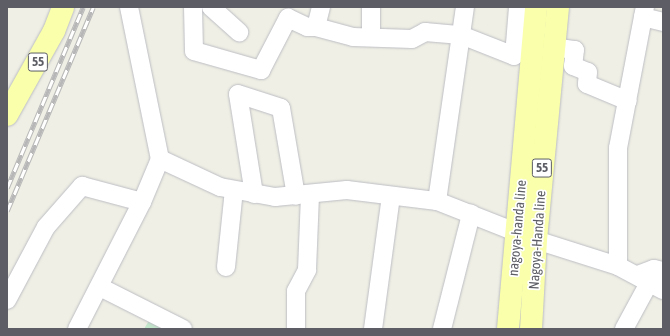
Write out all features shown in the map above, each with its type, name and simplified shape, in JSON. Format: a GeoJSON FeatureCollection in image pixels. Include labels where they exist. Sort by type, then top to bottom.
{"type":"FeatureCollection","features":[{"type":"Feature","properties":{"kind":"main road","name":"55"},"geometry":{"type":"LineString","coordinates":[[7,115],[44,51],[63,7]]}},
{"type":"Feature","properties":{"kind":"main road","name":"Nagoya-Handa line"},"geometry":{"type":"LineString","coordinates":[[532,329],[527,236],[558,7]]}},
{"type":"Feature","properties":{"kind":"main road","name":"nagoya-handa line"},"geometry":{"type":"LineString","coordinates":[[508,329],[527,236],[536,8]]}},
{"type":"Feature","properties":{"kind":"street"},"geometry":{"type":"LineString","coordinates":[[77,329],[100,287],[142,202],[160,159],[129,7]]}},
{"type":"Feature","properties":{"kind":"street"},"geometry":{"type":"LineString","coordinates":[[192,7],[194,51],[261,70],[288,18],[307,27],[316,26],[353,37],[412,38],[426,32],[461,35],[514,56],[518,7],[536,8]]}},
{"type":"Feature","properties":{"kind":"street"},"geometry":{"type":"LineString","coordinates":[[211,7],[239,32]]}},
{"type":"Feature","properties":{"kind":"street"},"geometry":{"type":"LineString","coordinates":[[316,26],[321,7]]}},
{"type":"Feature","properties":{"kind":"street"},"geometry":{"type":"LineString","coordinates":[[371,7],[371,37]]}},
{"type":"Feature","properties":{"kind":"street"},"geometry":{"type":"LineString","coordinates":[[437,201],[465,7]]}},
{"type":"Feature","properties":{"kind":"street"},"geometry":{"type":"LineString","coordinates":[[618,266],[618,148],[644,12],[663,22]]}},
{"type":"Feature","properties":{"kind":"street"},"geometry":{"type":"LineString","coordinates":[[553,47],[575,50],[573,66],[588,72],[587,84],[628,101]]}},
{"type":"Feature","properties":{"kind":"street"},"geometry":{"type":"LineString","coordinates":[[254,194],[238,94],[281,108],[303,195],[307,270],[296,291],[296,329]]}},
{"type":"Feature","properties":{"kind":"street"},"geometry":{"type":"LineString","coordinates":[[160,159],[220,187],[254,194],[275,197],[347,190],[437,201],[527,236],[618,266],[650,283]]}},
{"type":"Feature","properties":{"kind":"street"},"geometry":{"type":"LineString","coordinates":[[7,300],[46,227],[82,186],[142,202]]}},
{"type":"Feature","properties":{"kind":"street"},"geometry":{"type":"LineString","coordinates":[[226,267],[234,190]]}},
{"type":"Feature","properties":{"kind":"street"},"geometry":{"type":"LineString","coordinates":[[373,329],[392,196]]}},
{"type":"Feature","properties":{"kind":"street"},"geometry":{"type":"LineString","coordinates":[[442,329],[471,214]]}},
{"type":"Feature","properties":{"kind":"street"},"geometry":{"type":"LineString","coordinates":[[624,329],[650,283],[654,269],[663,271]]}},
{"type":"Feature","properties":{"kind":"street"},"geometry":{"type":"LineString","coordinates":[[100,287],[183,329]]}},
{"type":"Feature","properties":{"kind":"green space"},"geometry":{"type":"Polygon","coordinates":[[[150,319],[167,329],[144,329],[150,319]]]}},
{"type":"Feature","properties":{"kind":"railway"},"geometry":{"type":"LineString","coordinates":[[7,188],[83,7]]}},
{"type":"Feature","properties":{"kind":"railway"},"geometry":{"type":"LineString","coordinates":[[7,211],[93,7]]}}]}
